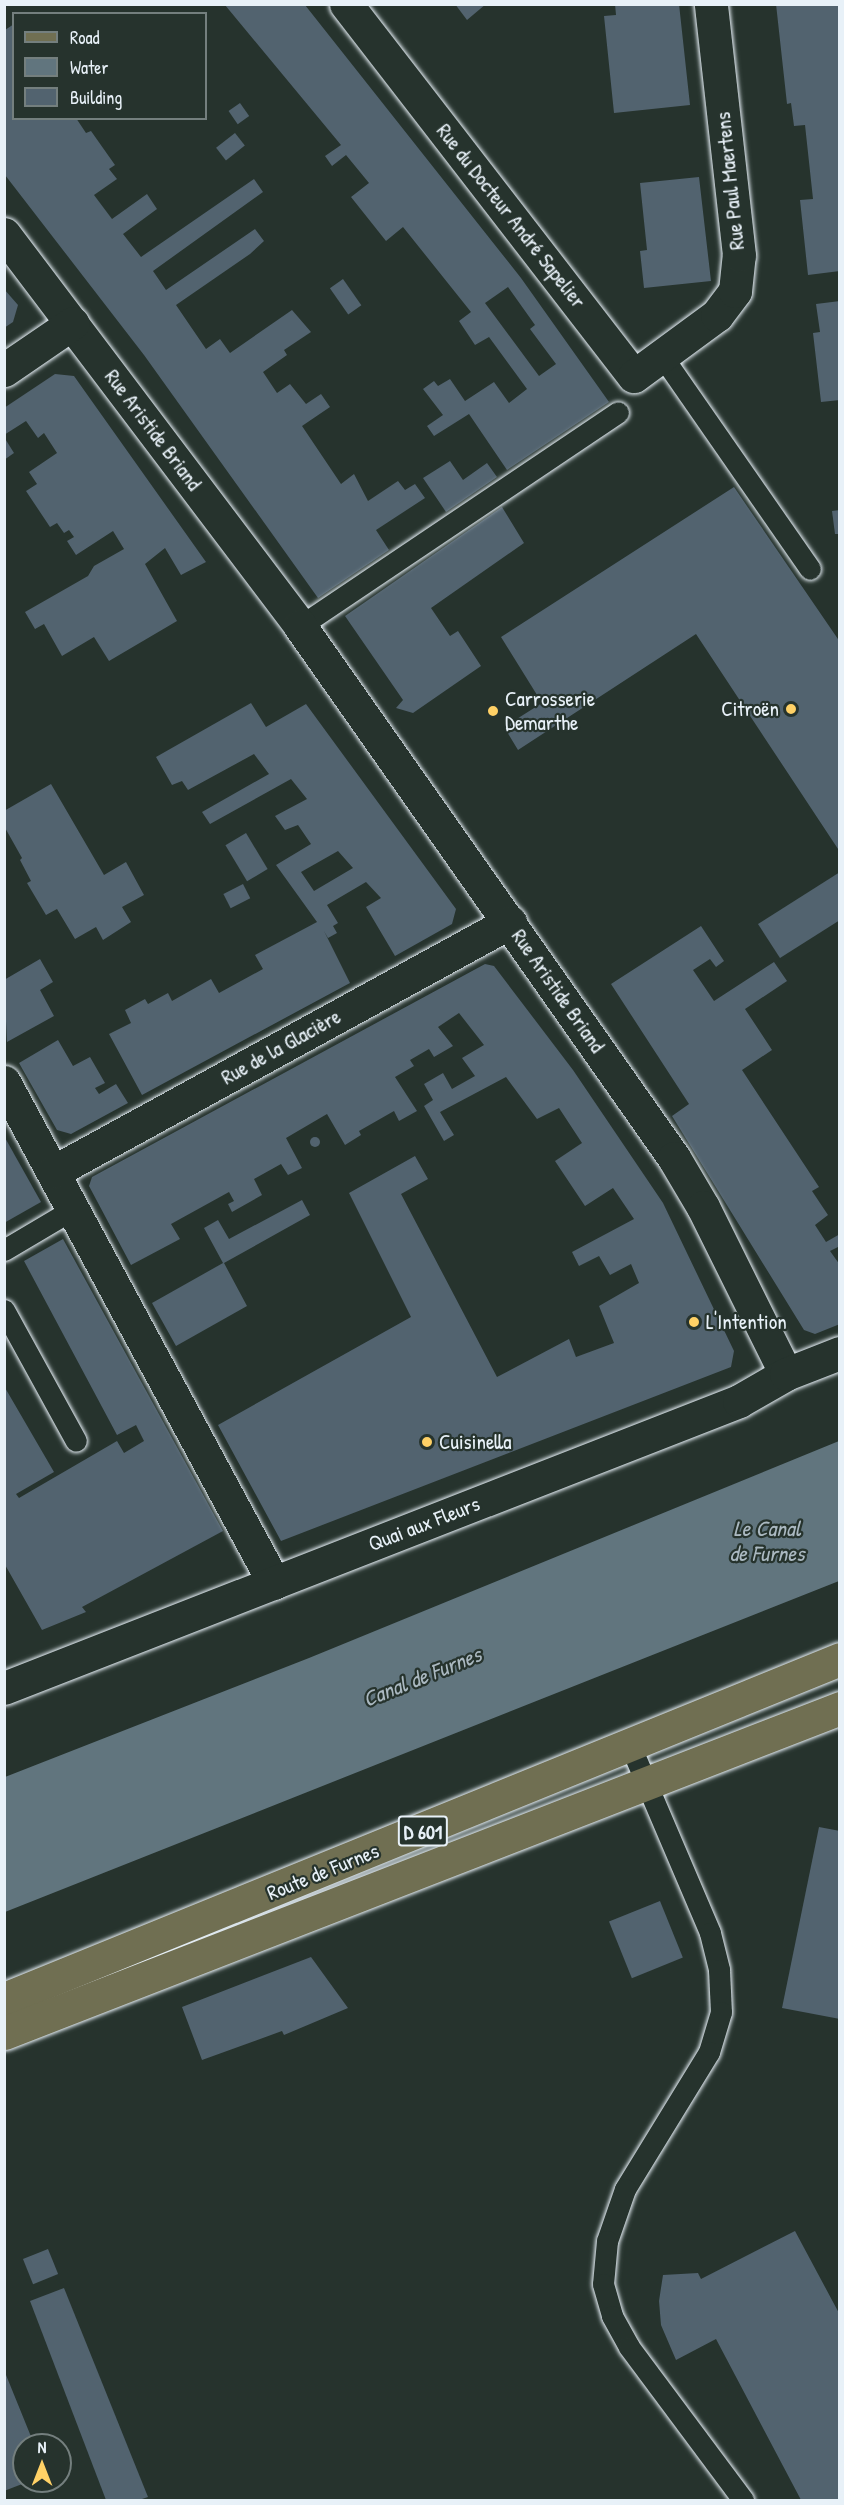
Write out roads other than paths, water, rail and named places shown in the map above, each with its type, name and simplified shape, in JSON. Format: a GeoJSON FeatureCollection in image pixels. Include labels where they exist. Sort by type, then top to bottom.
{"type":"FeatureCollection","features":[{"type":"Feature","properties":{"kind":"main road","name":"Route de Furnes"},"geometry":{"type":"LineString","coordinates":[[4,1999],[840,1659]]}},
{"type":"Feature","properties":{"kind":"main road","name":"Route de Furnes"},"geometry":{"type":"LineString","coordinates":[[4,2033],[840,1708]]}},
{"type":"Feature","properties":{"kind":"street","name":"Rue du Docteur André Sapelier"},"geometry":{"type":"LineString","coordinates":[[346,4],[634,376],[688,336]]}},
{"type":"Feature","properties":{"kind":"street","name":"Rue Paul Maertens"},"geometry":{"type":"LineString","coordinates":[[688,336],[728,304],[738,273],[711,4]]}},
{"type":"Feature","properties":{"kind":"street","name":"Rue Aristide Briand"},"geometry":{"type":"LineString","coordinates":[[4,234],[300,626],[510,922],[679,1166],[703,1207],[786,1374]]}},
{"type":"Feature","properties":{"kind":"street"},"geometry":{"type":"LineString","coordinates":[[4,370],[73,323]]}},
{"type":"Feature","properties":{"kind":"street","name":"Rue de la Glacière"},"geometry":{"type":"LineString","coordinates":[[53,1172],[510,922]]}},
{"type":"Feature","properties":{"kind":"street"},"geometry":{"type":"LineString","coordinates":[[4,1082],[274,1583]]}},
{"type":"Feature","properties":{"kind":"street","name":"Quai aux Fleurs"},"geometry":{"type":"LineString","coordinates":[[4,1688],[739,1401],[786,1374],[840,1353]]}},
{"type":"Feature","properties":{"kind":"lane"},"geometry":{"type":"LineString","coordinates":[[662,356],[810,569]]}},
{"type":"Feature","properties":{"kind":"lane"},"geometry":{"type":"LineString","coordinates":[[300,626],[618,412]]}},
{"type":"Feature","properties":{"kind":"lane"},"geometry":{"type":"LineString","coordinates":[[4,1250],[73,1209]]}},
{"type":"Feature","properties":{"kind":"lane"},"geometry":{"type":"LineString","coordinates":[[4,1310],[76,1441]]}},
{"type":"Feature","properties":{"kind":"lane"},"geometry":{"type":"LineString","coordinates":[[630,1745],[710,1933],[719,1970],[721,2012],[709,2052],[621,2197],[607,2241],[603,2284],[612,2316],[629,2347],[743,2500]]}},
{"type":"Feature","properties":{"kind":"water","name":"Le Canal de Furnes"},"geometry":{"type":"Polygon","coordinates":[[[839,1441],[839,1581],[5,1912],[5,1777],[309,1658],[839,1441]]]}},
{"type":"Feature","properties":{"kind":"place","name":"Citroën"},"geometry":{"type":"Point","coordinates":[791,709]}},
{"type":"Feature","properties":{"kind":"place","name":"Carrosserie Demarthe"},"geometry":{"type":"Point","coordinates":[493,711]}},
{"type":"Feature","properties":{"kind":"place","name":"L'Intention"},"geometry":{"type":"Point","coordinates":[694,1322]}},
{"type":"Feature","properties":{"kind":"place","name":"Cuisinella"},"geometry":{"type":"Point","coordinates":[427,1442]}},
{"type":"Feature","properties":{"kind":"water label","name":"Canal de Furnes"},"geometry":{"type":"Point","coordinates":[422,1677]}}]}
